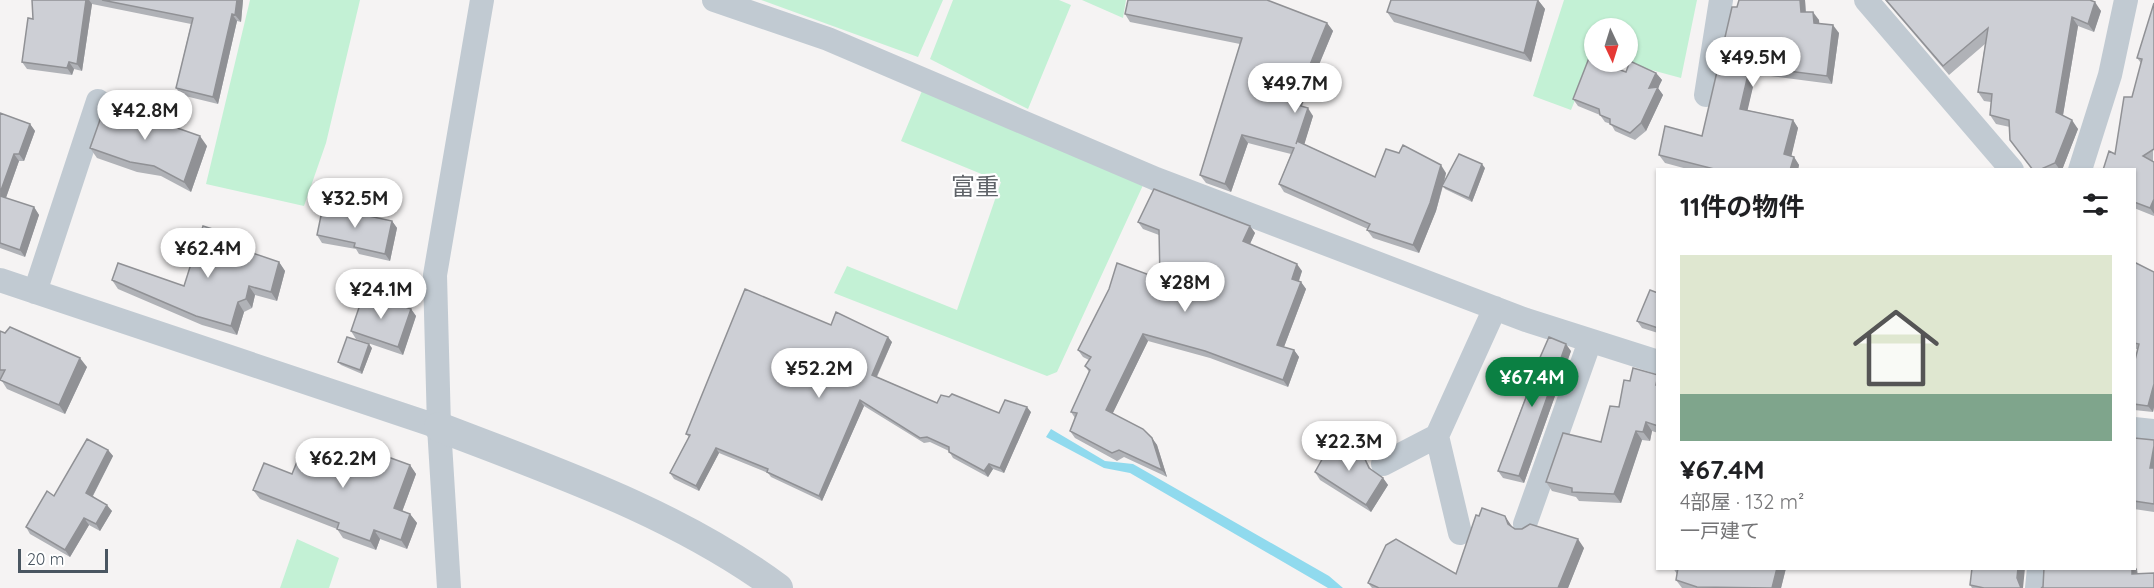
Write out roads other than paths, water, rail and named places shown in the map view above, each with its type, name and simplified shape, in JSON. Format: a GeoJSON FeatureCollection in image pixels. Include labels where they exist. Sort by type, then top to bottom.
{"type":"FeatureCollection","features":[{"type":"Feature","properties":{"kind":"street"},"geometry":{"type":"LineString","coordinates":[[449,588],[439,427],[435,275],[482,0]]}},
{"type":"Feature","properties":{"kind":"street"},"geometry":{"type":"LineString","coordinates":[[714,0],[828,39],[1156,179],[1495,308],[1656,361]]}},
{"type":"Feature","properties":{"kind":"street"},"geometry":{"type":"LineString","coordinates":[[1706,95],[1721,0]]}},
{"type":"Feature","properties":{"kind":"street"},"geometry":{"type":"LineString","coordinates":[[1866,0],[2010,168]]}},
{"type":"Feature","properties":{"kind":"street"},"geometry":{"type":"LineString","coordinates":[[2081,168],[2110,75],[2126,0]]}},
{"type":"Feature","properties":{"kind":"street"},"geometry":{"type":"LineString","coordinates":[[35,292],[98,101]]}},
{"type":"Feature","properties":{"kind":"street"},"geometry":{"type":"LineString","coordinates":[[0,280],[439,427],[594,486],[738,559],[778,588]]}},
{"type":"Feature","properties":{"kind":"street"},"geometry":{"type":"LineString","coordinates":[[1460,533],[1437,436],[1495,308]]}},
{"type":"Feature","properties":{"kind":"street"},"geometry":{"type":"LineString","coordinates":[[1525,524],[1590,340]]}},
{"type":"Feature","properties":{"kind":"street"},"geometry":{"type":"LineString","coordinates":[[2136,429],[2154,431]]}},
{"type":"Feature","properties":{"kind":"street"},"geometry":{"type":"LineString","coordinates":[[1383,464],[1437,436]]}},
{"type":"Feature","properties":{"kind":"street"},"geometry":{"type":"LineString","coordinates":[[2037,588],[2039,570]]}},
{"type":"Feature","properties":{"kind":"water"},"geometry":{"type":"Polygon","coordinates":[[[1051,429],[1105,461],[1133,464],[1329,576],[1343,588],[1328,588],[1130,473],[1104,468],[1046,437],[1051,429]]]}},
{"type":"Feature","properties":{"kind":"district","name":"富重"},"geometry":{"type":"Point","coordinates":[975,186]}}]}
